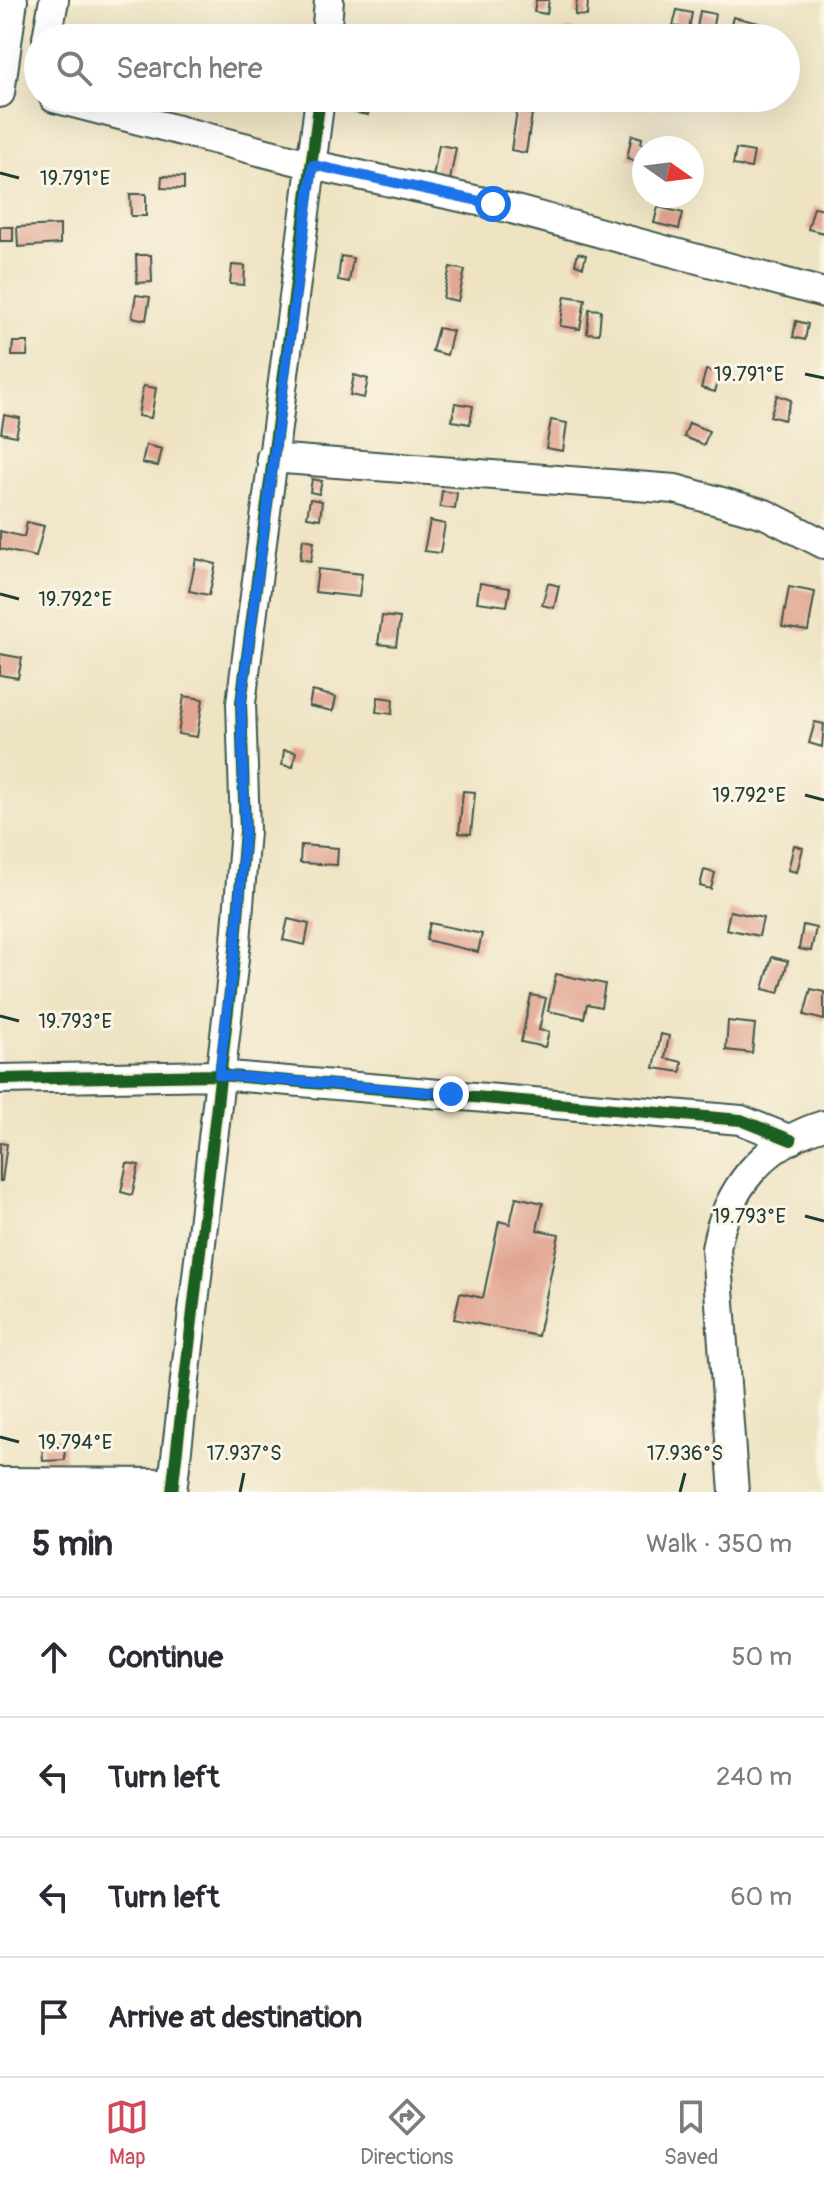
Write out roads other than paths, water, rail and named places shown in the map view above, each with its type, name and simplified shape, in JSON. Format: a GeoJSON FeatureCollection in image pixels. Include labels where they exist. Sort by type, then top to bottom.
{"type":"FeatureCollection","features":[{"type":"Feature","properties":{"kind":"street"},"geometry":{"type":"LineString","coordinates":[[0,93],[13,0]]}},
{"type":"Feature","properties":{"kind":"street"},"geometry":{"type":"LineString","coordinates":[[50,24],[54,0]]}},
{"type":"Feature","properties":{"kind":"street"},"geometry":{"type":"LineString","coordinates":[[327,24],[329,0]]}},
{"type":"Feature","properties":{"kind":"street"},"geometry":{"type":"LineString","coordinates":[[108,112],[313,165],[493,204],[824,293]]}},
{"type":"Feature","properties":{"kind":"street"},"geometry":{"type":"LineString","coordinates":[[0,1482],[172,1488],[236,941],[245,831],[241,703],[319,112]]}},
{"type":"Feature","properties":{"kind":"street"},"geometry":{"type":"LineString","coordinates":[[271,458],[675,489],[765,514],[824,544]]}},
{"type":"Feature","properties":{"kind":"street"},"geometry":{"type":"LineString","coordinates":[[0,1079],[219,1075],[741,1120],[791,1140]]}},
{"type":"Feature","properties":{"kind":"street"},"geometry":{"type":"LineString","coordinates":[[734,1492],[716,1249],[720,1225],[740,1183],[755,1164],[791,1140],[824,1125]]}}]}
